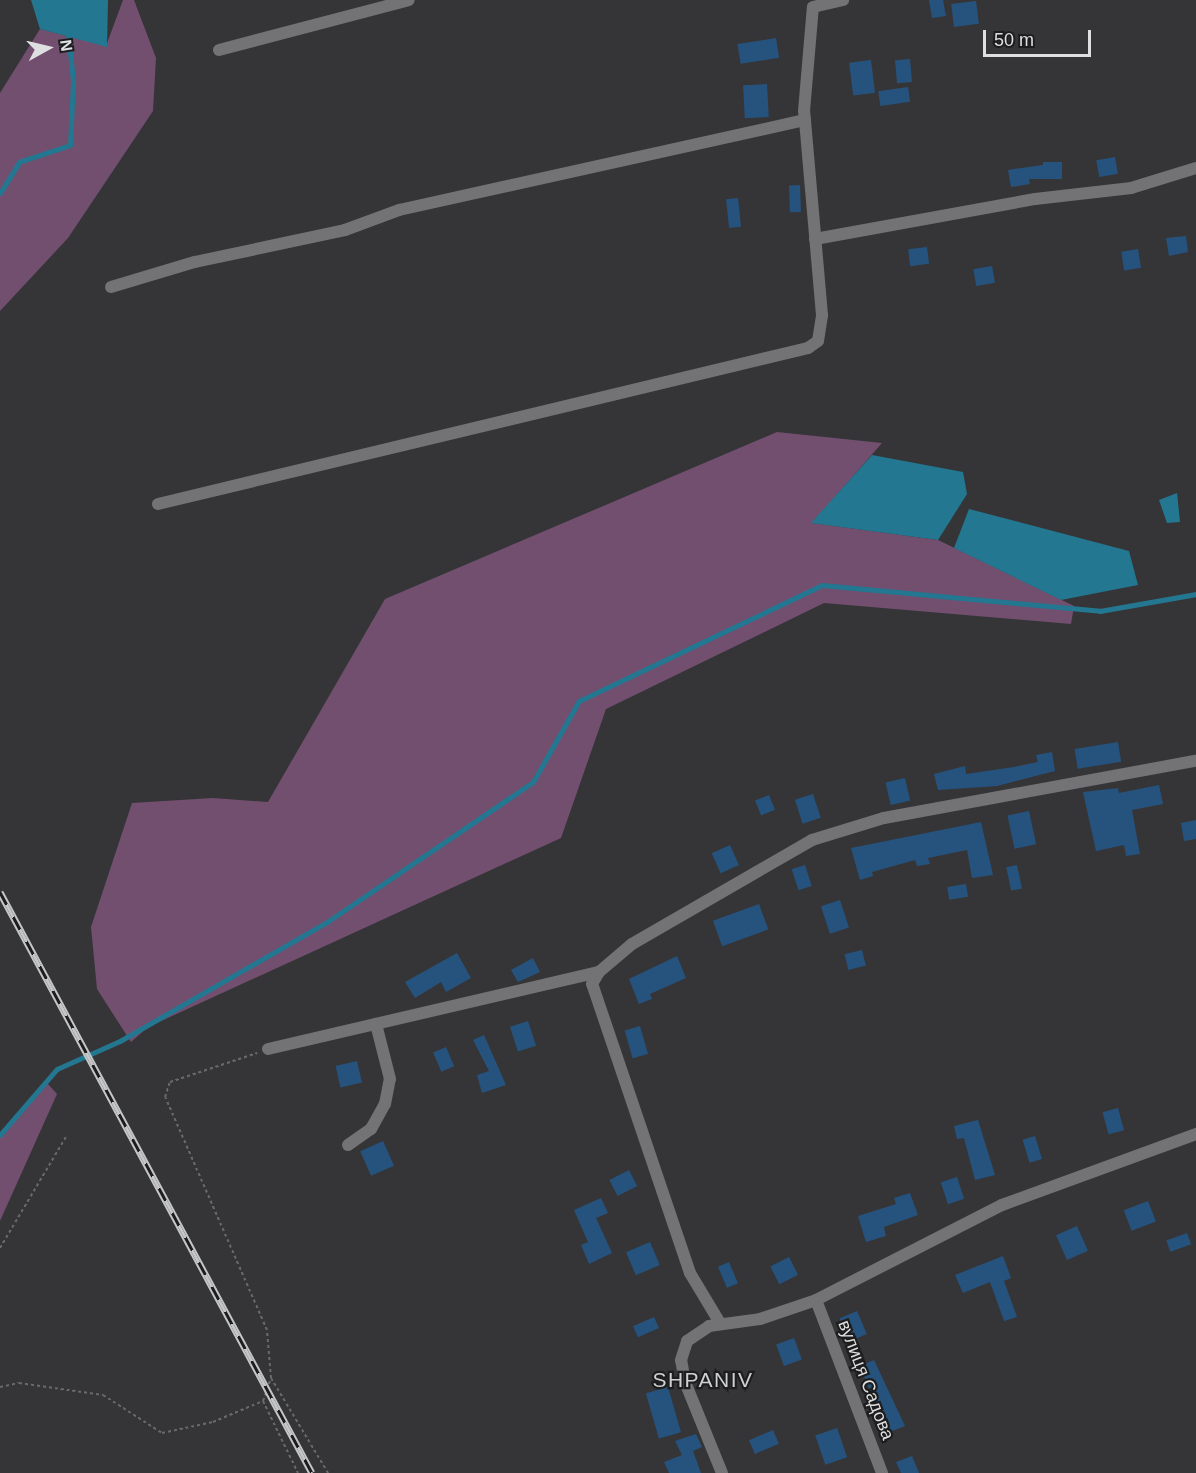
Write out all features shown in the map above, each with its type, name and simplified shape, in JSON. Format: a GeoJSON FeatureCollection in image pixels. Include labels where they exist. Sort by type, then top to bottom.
{"type":"FeatureCollection","features":[{"type":"Feature","properties":{"kind":"street"},"geometry":{"type":"LineString","coordinates":[[219,50],[409,0]]}},
{"type":"Feature","properties":{"kind":"street"},"geometry":{"type":"LineString","coordinates":[[158,504],[796,353],[818,341],[822,329],[805,120],[811,4],[843,0]]}},
{"type":"Feature","properties":{"kind":"street"},"geometry":{"type":"LineString","coordinates":[[111,287],[195,262],[345,230],[399,210],[805,120]]}},
{"type":"Feature","properties":{"kind":"street"},"geometry":{"type":"LineString","coordinates":[[815,239],[1035,199],[1131,188],[1196,168]]}},
{"type":"Feature","properties":{"kind":"street"},"geometry":{"type":"LineString","coordinates":[[720,1323],[690,1273],[592,984],[599,972],[632,944],[812,840],[884,818],[1196,761]]}},
{"type":"Feature","properties":{"kind":"street"},"geometry":{"type":"LineString","coordinates":[[268,1050],[599,972]]}},
{"type":"Feature","properties":{"kind":"street"},"geometry":{"type":"LineString","coordinates":[[348,1145],[371,1129],[385,1104],[390,1079],[376,1024]]}},
{"type":"Feature","properties":{"kind":"street"},"geometry":{"type":"LineString","coordinates":[[722,1473],[685,1382],[681,1360],[687,1341],[720,1323],[760,1319],[816,1300],[1002,1205],[1196,1134]]}},
{"type":"Feature","properties":{"kind":"street","name":"вулиця Садова"},"geometry":{"type":"LineString","coordinates":[[816,1300],[882,1473]]}},
{"type":"Feature","properties":{"kind":"path"},"geometry":{"type":"LineString","coordinates":[[268,1050],[170,1082],[165,1097],[267,1330],[271,1378],[263,1401],[298,1473]]}},
{"type":"Feature","properties":{"kind":"path"},"geometry":{"type":"LineString","coordinates":[[0,1248],[66,1137]]}},
{"type":"Feature","properties":{"kind":"path"},"geometry":{"type":"LineString","coordinates":[[271,1378],[328,1473]]}},
{"type":"Feature","properties":{"kind":"path"},"geometry":{"type":"LineString","coordinates":[[0,1387],[19,1383],[103,1395],[162,1433],[213,1422],[263,1401]]}},
{"type":"Feature","properties":{"kind":"shaded area"},"geometry":{"type":"Polygon","coordinates":[[[123,0],[134,0],[156,58],[153,111],[68,238],[0,311],[0,93],[40,29],[106,46],[123,0]]]}},
{"type":"Feature","properties":{"kind":"shaded area"},"geometry":{"type":"Polygon","coordinates":[[[777,432],[882,443],[812,523],[938,540],[1074,606],[1071,624],[824,603],[606,709],[561,838],[148,1027],[131,1042],[97,989],[91,927],[132,803],[213,798],[268,802],[385,599],[777,432]]]}},
{"type":"Feature","properties":{"kind":"shaded area"},"geometry":{"type":"Polygon","coordinates":[[[46,1082],[57,1094],[0,1221],[0,1136],[46,1082]]]}},
{"type":"Feature","properties":{"kind":"water"},"geometry":{"type":"Polygon","coordinates":[[[31,0],[108,0],[107,47],[40,29],[31,0]]]}},
{"type":"Feature","properties":{"kind":"water"},"geometry":{"type":"Polygon","coordinates":[[[872,455],[963,472],[967,494],[938,540],[811,523],[872,455]]]}},
{"type":"Feature","properties":{"kind":"water"},"geometry":{"type":"Polygon","coordinates":[[[1177,493],[1180,522],[1167,523],[1159,500],[1177,493]]]}},
{"type":"Feature","properties":{"kind":"water"},"geometry":{"type":"Polygon","coordinates":[[[969,509],[1129,551],[1138,585],[1061,600],[954,548],[969,509]]]}},
{"type":"Feature","properties":{"kind":"building"},"geometry":{"type":"Polygon","coordinates":[[[929,0],[943,0],[946,16],[932,18],[929,0]]]}},
{"type":"Feature","properties":{"kind":"building"},"geometry":{"type":"Polygon","coordinates":[[[976,1],[979,24],[954,27],[951,4],[976,1]]]}},
{"type":"Feature","properties":{"kind":"building"},"geometry":{"type":"Polygon","coordinates":[[[776,38],[779,58],[741,64],[737,44],[776,38]]]}},
{"type":"Feature","properties":{"kind":"building"},"geometry":{"type":"Polygon","coordinates":[[[910,59],[912,82],[897,83],[895,60],[910,59]]]}},
{"type":"Feature","properties":{"kind":"building"},"geometry":{"type":"Polygon","coordinates":[[[871,60],[875,93],[853,95],[849,63],[871,60]]]}},
{"type":"Feature","properties":{"kind":"building"},"geometry":{"type":"Polygon","coordinates":[[[767,84],[769,117],[745,118],[743,85],[767,84]]]}},
{"type":"Feature","properties":{"kind":"building"},"geometry":{"type":"Polygon","coordinates":[[[908,87],[910,102],[880,106],[878,91],[908,87]]]}},
{"type":"Feature","properties":{"kind":"building"},"geometry":{"type":"Polygon","coordinates":[[[1115,157],[1118,174],[1099,177],[1096,160],[1115,157]]]}},
{"type":"Feature","properties":{"kind":"building"},"geometry":{"type":"Polygon","coordinates":[[[1043,162],[1062,162],[1062,179],[1029,179],[1030,184],[1011,187],[1008,170],[1043,165],[1043,162]]]}},
{"type":"Feature","properties":{"kind":"building"},"geometry":{"type":"Polygon","coordinates":[[[789,185],[800,185],[801,212],[790,212],[789,185]]]}},
{"type":"Feature","properties":{"kind":"building"},"geometry":{"type":"Polygon","coordinates":[[[738,198],[741,227],[729,228],[726,199],[738,198]]]}},
{"type":"Feature","properties":{"kind":"building"},"geometry":{"type":"Polygon","coordinates":[[[1186,236],[1188,252],[1169,256],[1166,238],[1186,236]]]}},
{"type":"Feature","properties":{"kind":"building"},"geometry":{"type":"Polygon","coordinates":[[[927,247],[929,264],[910,266],[908,249],[927,247]]]}},
{"type":"Feature","properties":{"kind":"building"},"geometry":{"type":"Polygon","coordinates":[[[1138,249],[1141,268],[1124,270],[1121,252],[1138,249]]]}},
{"type":"Feature","properties":{"kind":"building"},"geometry":{"type":"Polygon","coordinates":[[[992,266],[995,283],[976,286],[973,269],[992,266]]]}},
{"type":"Feature","properties":{"kind":"building"},"geometry":{"type":"Polygon","coordinates":[[[1118,742],[1121,762],[1078,769],[1075,749],[1118,742]]]}},
{"type":"Feature","properties":{"kind":"building"},"geometry":{"type":"Polygon","coordinates":[[[1052,752],[1055,771],[997,786],[938,790],[934,774],[965,766],[966,774],[1014,767],[1038,762],[1036,755],[1052,752]]]}},
{"type":"Feature","properties":{"kind":"building"},"geometry":{"type":"Polygon","coordinates":[[[905,778],[910,800],[891,805],[886,782],[905,778]]]}},
{"type":"Feature","properties":{"kind":"building"},"geometry":{"type":"Polygon","coordinates":[[[1159,785],[1163,804],[1132,810],[1140,854],[1126,856],[1124,845],[1096,851],[1083,792],[1118,788],[1119,793],[1159,785]]]}},
{"type":"Feature","properties":{"kind":"building"},"geometry":{"type":"Polygon","coordinates":[[[813,794],[821,818],[803,824],[795,800],[813,794]]]}},
{"type":"Feature","properties":{"kind":"building"},"geometry":{"type":"Polygon","coordinates":[[[769,795],[775,810],[761,815],[755,801],[769,795]]]}},
{"type":"Feature","properties":{"kind":"building"},"geometry":{"type":"Polygon","coordinates":[[[1029,811],[1036,844],[1015,849],[1007,816],[1029,811]]]}},
{"type":"Feature","properties":{"kind":"building"},"geometry":{"type":"Polygon","coordinates":[[[1196,820],[1196,839],[1184,841],[1181,823],[1196,820]]]}},
{"type":"Feature","properties":{"kind":"building"},"geometry":{"type":"Polygon","coordinates":[[[981,822],[993,875],[972,878],[967,850],[928,858],[930,864],[917,866],[915,860],[872,872],[873,876],[860,880],[851,848],[981,822]]]}},
{"type":"Feature","properties":{"kind":"building"},"geometry":{"type":"Polygon","coordinates":[[[730,845],[739,865],[721,873],[712,853],[730,845]]]}},
{"type":"Feature","properties":{"kind":"building"},"geometry":{"type":"Polygon","coordinates":[[[805,865],[812,886],[798,890],[792,869],[805,865]]]}},
{"type":"Feature","properties":{"kind":"building"},"geometry":{"type":"Polygon","coordinates":[[[1017,865],[1022,888],[1011,891],[1006,867],[1017,865]]]}},
{"type":"Feature","properties":{"kind":"building"},"geometry":{"type":"Polygon","coordinates":[[[966,884],[968,897],[949,900],[947,887],[966,884]]]}},
{"type":"Feature","properties":{"kind":"building"},"geometry":{"type":"Polygon","coordinates":[[[840,900],[849,928],[830,934],[821,906],[840,900]]]}},
{"type":"Feature","properties":{"kind":"building"},"geometry":{"type":"Polygon","coordinates":[[[759,904],[768,929],[722,946],[713,921],[759,904]]]}},
{"type":"Feature","properties":{"kind":"building"},"geometry":{"type":"Polygon","coordinates":[[[862,950],[866,966],[848,970],[845,954],[862,950]]]}},
{"type":"Feature","properties":{"kind":"building"},"geometry":{"type":"Polygon","coordinates":[[[457,953],[471,978],[446,992],[441,982],[415,998],[405,982],[457,953]]]}},
{"type":"Feature","properties":{"kind":"building"},"geometry":{"type":"Polygon","coordinates":[[[677,956],[686,978],[650,994],[652,999],[639,1004],[629,979],[677,956]]]}},
{"type":"Feature","properties":{"kind":"building"},"geometry":{"type":"Polygon","coordinates":[[[533,958],[540,972],[518,982],[511,970],[533,958]]]}},
{"type":"Feature","properties":{"kind":"building"},"geometry":{"type":"Polygon","coordinates":[[[528,1021],[536,1046],[518,1052],[510,1027],[528,1021]]]}},
{"type":"Feature","properties":{"kind":"building"},"geometry":{"type":"Polygon","coordinates":[[[640,1026],[648,1054],[633,1058],[625,1030],[640,1026]]]}},
{"type":"Feature","properties":{"kind":"building"},"geometry":{"type":"Polygon","coordinates":[[[484,1035],[506,1085],[482,1093],[477,1075],[489,1071],[473,1040],[484,1035]]]}},
{"type":"Feature","properties":{"kind":"building"},"geometry":{"type":"Polygon","coordinates":[[[446,1047],[454,1066],[441,1072],[433,1052],[446,1047]]]}},
{"type":"Feature","properties":{"kind":"building"},"geometry":{"type":"Polygon","coordinates":[[[357,1061],[362,1082],[341,1087],[336,1066],[357,1061]]]}},
{"type":"Feature","properties":{"kind":"building"},"geometry":{"type":"Polygon","coordinates":[[[1118,1108],[1124,1130],[1108,1134],[1103,1112],[1118,1108]]]}},
{"type":"Feature","properties":{"kind":"building"},"geometry":{"type":"Polygon","coordinates":[[[978,1120],[995,1175],[975,1180],[964,1138],[957,1139],[954,1126],[978,1120]]]}},
{"type":"Feature","properties":{"kind":"building"},"geometry":{"type":"Polygon","coordinates":[[[1035,1136],[1042,1159],[1030,1163],[1023,1140],[1035,1136]]]}},
{"type":"Feature","properties":{"kind":"building"},"geometry":{"type":"Polygon","coordinates":[[[383,1141],[394,1166],[371,1176],[360,1151],[383,1141]]]}},
{"type":"Feature","properties":{"kind":"building"},"geometry":{"type":"Polygon","coordinates":[[[629,1170],[637,1186],[618,1196],[609,1180],[629,1170]]]}},
{"type":"Feature","properties":{"kind":"building"},"geometry":{"type":"Polygon","coordinates":[[[957,1177],[964,1199],[948,1204],[941,1182],[957,1177]]]}},
{"type":"Feature","properties":{"kind":"building"},"geometry":{"type":"Polygon","coordinates":[[[910,1193],[918,1215],[884,1227],[886,1236],[866,1242],[858,1216],[896,1204],[894,1198],[910,1193]]]}},
{"type":"Feature","properties":{"kind":"building"},"geometry":{"type":"Polygon","coordinates":[[[601,1198],[608,1213],[596,1218],[612,1253],[589,1264],[581,1245],[588,1242],[574,1210],[601,1198]]]}},
{"type":"Feature","properties":{"kind":"building"},"geometry":{"type":"Polygon","coordinates":[[[1148,1201],[1156,1222],[1132,1231],[1124,1210],[1148,1201]]]}},
{"type":"Feature","properties":{"kind":"building"},"geometry":{"type":"Polygon","coordinates":[[[1077,1226],[1088,1251],[1067,1260],[1056,1235],[1077,1226]]]}},
{"type":"Feature","properties":{"kind":"building"},"geometry":{"type":"Polygon","coordinates":[[[1187,1233],[1191,1244],[1170,1252],[1166,1241],[1187,1233]]]}},
{"type":"Feature","properties":{"kind":"building"},"geometry":{"type":"Polygon","coordinates":[[[650,1242],[660,1265],[636,1275],[626,1252],[650,1242]]]}},
{"type":"Feature","properties":{"kind":"building"},"geometry":{"type":"Polygon","coordinates":[[[1003,1256],[1011,1278],[1004,1281],[1017,1317],[1004,1321],[990,1282],[963,1293],[955,1275],[1003,1256]]]}},
{"type":"Feature","properties":{"kind":"building"},"geometry":{"type":"Polygon","coordinates":[[[789,1257],[798,1275],[779,1284],[770,1267],[789,1257]]]}},
{"type":"Feature","properties":{"kind":"building"},"geometry":{"type":"Polygon","coordinates":[[[729,1262],[738,1283],[727,1288],[718,1267],[729,1262]]]}},
{"type":"Feature","properties":{"kind":"building"},"geometry":{"type":"Polygon","coordinates":[[[857,1311],[867,1334],[849,1341],[840,1318],[857,1311]]]}},
{"type":"Feature","properties":{"kind":"building"},"geometry":{"type":"Polygon","coordinates":[[[654,1317],[659,1328],[638,1337],[633,1326],[654,1317]]]}},
{"type":"Feature","properties":{"kind":"building"},"geometry":{"type":"Polygon","coordinates":[[[794,1338],[802,1360],[784,1366],[776,1344],[794,1338]]]}},
{"type":"Feature","properties":{"kind":"building"},"geometry":{"type":"Polygon","coordinates":[[[874,1360],[905,1426],[887,1433],[860,1366],[874,1360]]]}},
{"type":"Feature","properties":{"kind":"building"},"geometry":{"type":"Polygon","coordinates":[[[668,1387],[681,1432],[659,1439],[646,1393],[668,1387]]]}},
{"type":"Feature","properties":{"kind":"building"},"geometry":{"type":"Polygon","coordinates":[[[837,1428],[847,1457],[825,1465],[815,1435],[837,1428]]]}},
{"type":"Feature","properties":{"kind":"building"},"geometry":{"type":"Polygon","coordinates":[[[773,1430],[779,1444],[755,1454],[749,1440],[773,1430]]]}},
{"type":"Feature","properties":{"kind":"building"},"geometry":{"type":"Polygon","coordinates":[[[696,1434],[702,1447],[693,1451],[701,1473],[669,1473],[664,1462],[682,1455],[675,1441],[696,1434]]]}},
{"type":"Feature","properties":{"kind":"building"},"geometry":{"type":"Polygon","coordinates":[[[912,1456],[919,1473],[901,1473],[896,1462],[912,1456]]]}},
{"type":"Feature","properties":{"kind":"waterway"},"geometry":{"type":"LineString","coordinates":[[0,193],[19,162],[70,145],[73,81],[68,35]]}},
{"type":"Feature","properties":{"kind":"waterway"},"geometry":{"type":"LineString","coordinates":[[0,1135],[57,1069],[120,1041],[327,922],[533,782],[579,701],[822,585],[1100,611],[1196,594]]}},
{"type":"Feature","properties":{"kind":"railway"},"geometry":{"type":"LineString","coordinates":[[0,892],[312,1473]]}},
{"type":"Feature","properties":{"kind":"district","name":"SHPANIV"},"geometry":{"type":"Point","coordinates":[703,1380]}}]}
